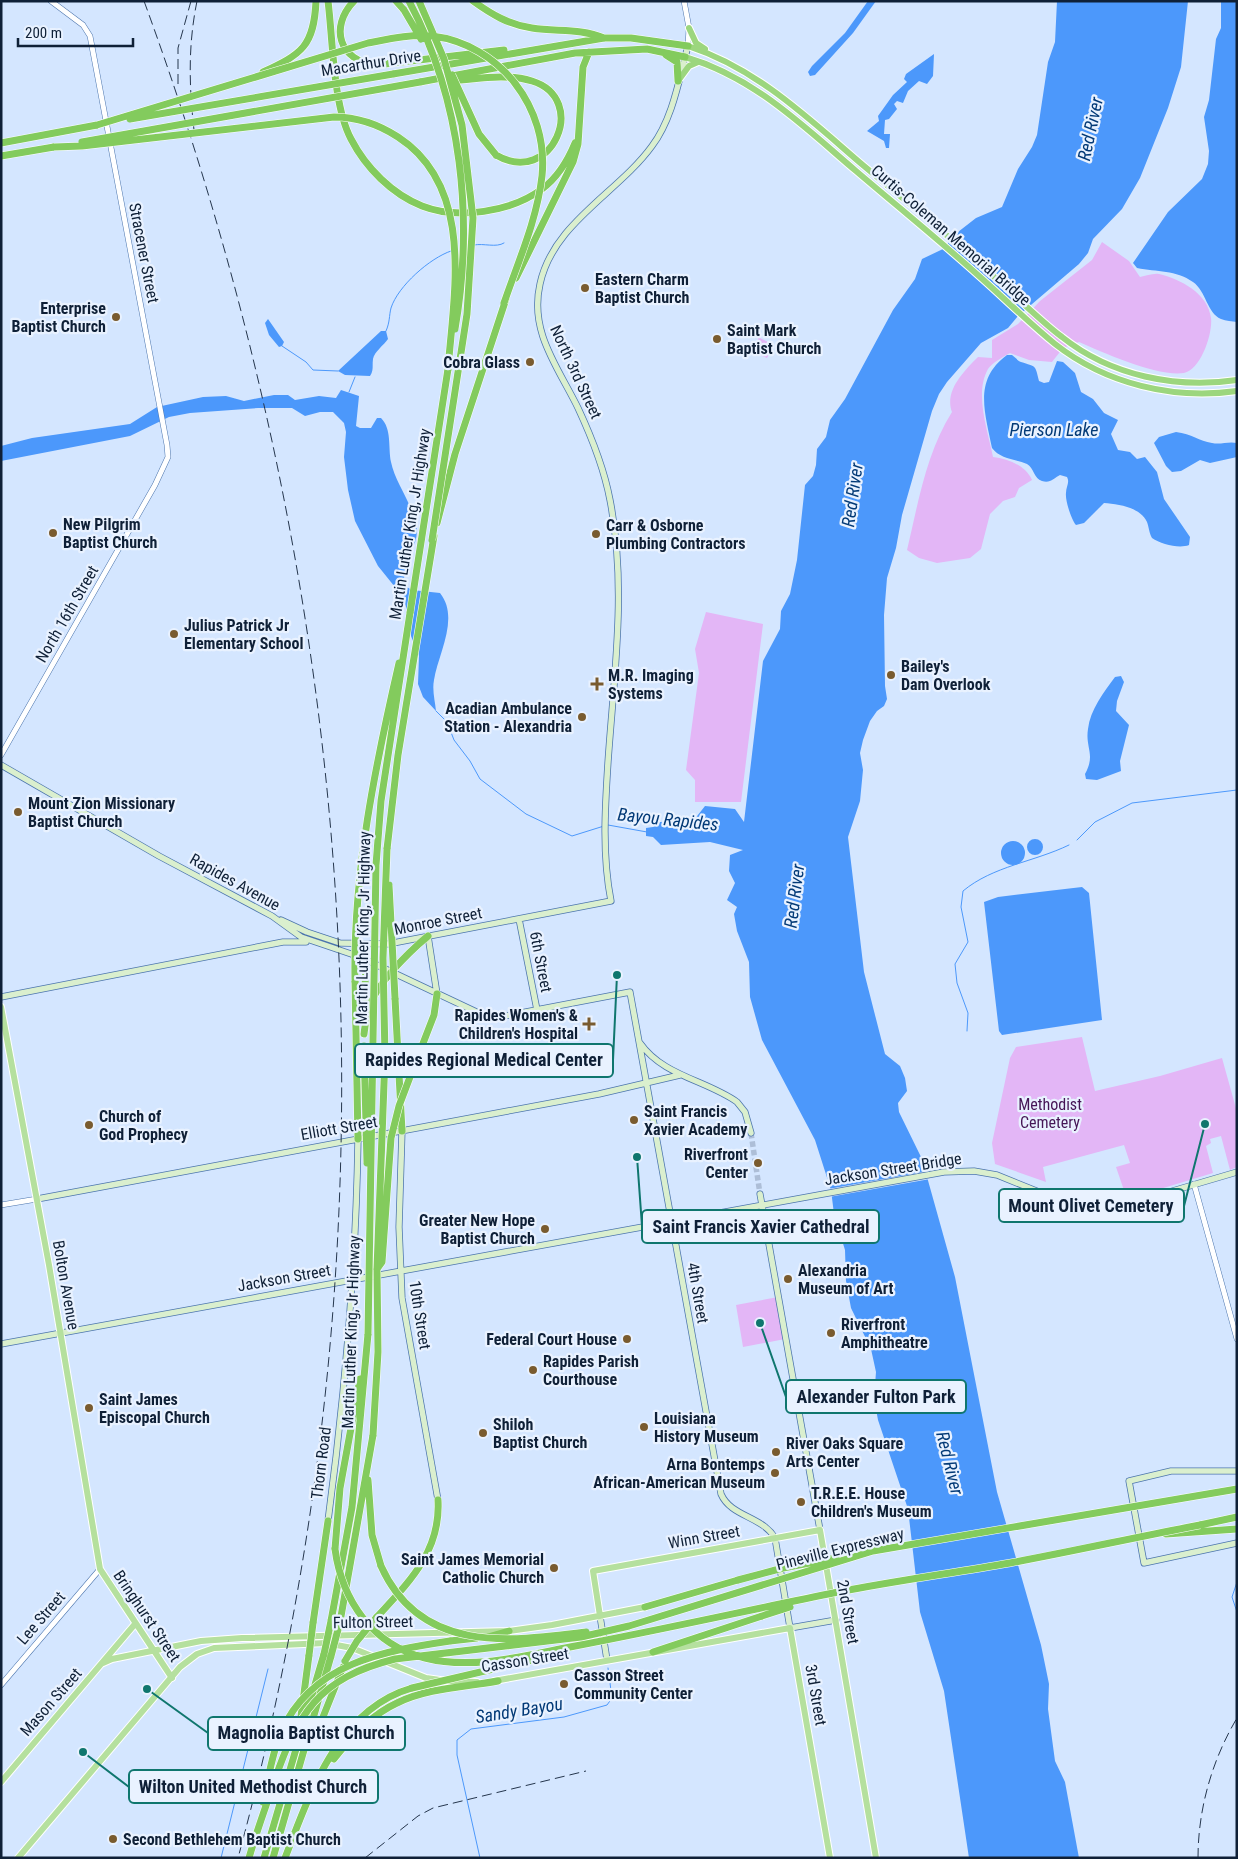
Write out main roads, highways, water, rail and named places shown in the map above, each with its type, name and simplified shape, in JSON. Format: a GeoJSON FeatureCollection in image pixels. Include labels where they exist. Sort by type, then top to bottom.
{"type":"FeatureCollection","features":[{"type":"Feature","properties":{"kind":"highway"},"geometry":{"type":"LineString","coordinates":[[254,77],[285,62],[304,47],[313,31],[316,1]]}},
{"type":"Feature","properties":{"kind":"highway"},"geometry":{"type":"LineString","coordinates":[[328,1],[341,106],[350,138],[363,158],[382,180],[414,202],[440,211],[470,212],[502,207],[521,201],[543,189],[550,182],[565,162],[580,132]]}},
{"type":"Feature","properties":{"kind":"highway"},"geometry":{"type":"LineString","coordinates":[[354,1],[344,14],[340,36],[347,51],[366,64],[376,65],[514,49],[530,50]]}},
{"type":"Feature","properties":{"kind":"highway"},"geometry":{"type":"LineString","coordinates":[[396,1],[404,10],[437,65]]}},
{"type":"Feature","properties":{"kind":"highway","name":"Martin Luther King, Jr Highway"},"geometry":{"type":"LineString","coordinates":[[264,1858],[327,1655],[340,1622],[351,1539],[368,1334],[376,865],[382,794],[461,294],[464,222],[459,155],[437,65],[409,1]]}},
{"type":"Feature","properties":{"kind":"highway","name":"Martin Luther King, Jr Highway"},"geometry":{"type":"LineString","coordinates":[[273,1858],[302,1760],[327,1655],[331,1621],[373,1435],[378,1352],[377,1270],[385,1057],[383,958],[387,849],[398,755],[467,314],[473,237],[472,196],[465,136],[444,58],[419,1]]}},
{"type":"Feature","properties":{"kind":"highway"},"geometry":{"type":"LineString","coordinates":[[472,1],[496,17],[521,26],[588,31],[604,38]]}},
{"type":"Feature","properties":{"kind":"highway"},"geometry":{"type":"LineString","coordinates":[[689,28],[699,46],[740,68]]}},
{"type":"Feature","properties":{"kind":"highway"},"geometry":{"type":"LineString","coordinates":[[97,125],[368,43],[414,36],[438,37],[463,43],[497,63],[515,82],[527,101],[536,121],[541,147],[542,174],[538,201],[455,454],[432,540]]}},
{"type":"Feature","properties":{"kind":"highway","name":"Macarthur Drive"},"geometry":{"type":"LineString","coordinates":[[1,143],[604,38],[632,38],[688,46],[740,68]]}},
{"type":"Feature","properties":{"kind":"highway"},"geometry":{"type":"LineString","coordinates":[[647,49],[674,59],[678,66],[678,81]]}},
{"type":"Feature","properties":{"kind":"highway","name":"Macarthur Drive"},"geometry":{"type":"LineString","coordinates":[[1,156],[589,52],[647,49],[685,57],[738,78]]}},
{"type":"Feature","properties":{"kind":"highway"},"geometry":{"type":"LineString","coordinates":[[504,303],[573,162],[580,132],[584,67],[589,52]]}},
{"type":"Feature","properties":{"kind":"highway"},"geometry":{"type":"LineString","coordinates":[[420,82],[508,76],[532,81],[547,89],[557,104],[561,115],[561,127],[554,144],[545,154],[526,162],[513,162],[496,155],[479,134],[444,58]]}},
{"type":"Feature","properties":{"kind":"highway"},"geometry":{"type":"LineString","coordinates":[[678,81],[691,64],[703,63]]}},
{"type":"Feature","properties":{"kind":"highway","name":"Curtis-Coleman Memorial Bridge"},"geometry":{"type":"LineString","coordinates":[[740,68],[790,102],[980,264],[1063,338],[1084,352],[1108,364],[1159,379],[1197,383],[1237,380]]}},
{"type":"Feature","properties":{"kind":"highway","name":"Curtis-Coleman Memorial Bridge"},"geometry":{"type":"LineString","coordinates":[[738,78],[784,109],[1060,348],[1110,376],[1158,390],[1201,394],[1237,391]]}},
{"type":"Feature","properties":{"kind":"highway"},"geometry":{"type":"LineString","coordinates":[[54,148],[98,145],[328,117],[357,119],[387,131],[412,147],[428,165],[441,187],[449,208],[454,248],[455,282],[448,369]]}},
{"type":"Feature","properties":{"kind":"highway"},"geometry":{"type":"LineString","coordinates":[[358,1139],[354,981],[358,896],[368,817],[410,613]]}},
{"type":"Feature","properties":{"kind":"highway"},"geometry":{"type":"LineString","coordinates":[[387,849],[402,1131]]}},
{"type":"Feature","properties":{"kind":"highway"},"geometry":{"type":"LineString","coordinates":[[364,1034],[369,1007],[392,972],[428,936]]}},
{"type":"Feature","properties":{"kind":"highway"},"geometry":{"type":"LineString","coordinates":[[360,957],[366,968],[363,999],[370,1204]]}},
{"type":"Feature","properties":{"kind":"highway"},"geometry":{"type":"LineString","coordinates":[[377,1270],[382,1262],[391,1138],[399,1106],[434,1015],[437,994]]}},
{"type":"Feature","properties":{"kind":"highway"},"geometry":{"type":"LineString","coordinates":[[368,1334],[340,1488],[334,1537],[336,1562],[343,1584],[350,1601],[366,1623],[379,1635],[406,1651],[424,1658],[446,1662],[495,1660],[617,1639]]}},
{"type":"Feature","properties":{"kind":"highway"},"geometry":{"type":"LineString","coordinates":[[373,1435],[368,1500],[376,1554],[392,1588],[418,1614],[449,1631],[471,1637],[507,1641],[604,1631]]}},
{"type":"Feature","properties":{"kind":"highway","name":"Pineville Expressway"},"geometry":{"type":"LineString","coordinates":[[604,1631],[629,1626],[873,1551],[1237,1488]]}},
{"type":"Feature","properties":{"kind":"highway"},"geometry":{"type":"LineString","coordinates":[[302,1760],[313,1742],[324,1710],[357,1641],[409,1582],[431,1550],[438,1524],[438,1500]]}},
{"type":"Feature","properties":{"kind":"highway"},"geometry":{"type":"LineString","coordinates":[[1202,1528],[1237,1517]]}},
{"type":"Feature","properties":{"kind":"highway"},"geometry":{"type":"LineString","coordinates":[[291,1768],[328,1521]]}},
{"type":"Feature","properties":{"kind":"highway"},"geometry":{"type":"LineString","coordinates":[[285,1858],[322,1772],[345,1735],[363,1715],[381,1700],[412,1688],[617,1639],[839,1592],[1009,1563],[1143,1536],[1202,1528],[1237,1529]]}},
{"type":"Feature","properties":{"kind":"highway"},"geometry":{"type":"LineString","coordinates":[[645,1607],[791,1566],[873,1551]]}},
{"type":"Feature","properties":{"kind":"highway"},"geometry":{"type":"LineString","coordinates":[[653,1652],[839,1592]]}},
{"type":"Feature","properties":{"kind":"highway"},"geometry":{"type":"LineString","coordinates":[[249,1858],[276,1746],[292,1712],[312,1690],[340,1668],[391,1650],[491,1637],[509,1630]]}},
{"type":"Feature","properties":{"kind":"highway"},"geometry":{"type":"LineString","coordinates":[[252,1846],[292,1732],[321,1694],[335,1683],[378,1663],[395,1659],[560,1641],[604,1631]]}},
{"type":"Feature","properties":{"kind":"highway"},"geometry":{"type":"LineString","coordinates":[[322,1772],[371,1720],[398,1702],[430,1693],[498,1681]]}},
{"type":"Feature","properties":{"kind":"main road","name":"North 3rd Street"},"geometry":{"type":"LineString","coordinates":[[611,901],[607,880],[606,807],[619,590],[618,559],[612,509],[595,446],[542,338],[537,314],[538,300],[543,274],[556,246],[652,146],[663,127],[688,46]]}},
{"type":"Feature","properties":{"kind":"main road","name":"Rapides Avenue"},"geometry":{"type":"LineString","coordinates":[[1,765],[160,856],[272,916],[301,937],[360,957],[490,1018],[536,1010]]}},
{"type":"Feature","properties":{"kind":"main road","name":"Monroe Street"},"geometry":{"type":"LineString","coordinates":[[272,916],[307,932],[340,943],[388,944],[611,901]]}},
{"type":"Feature","properties":{"kind":"main road","name":"6th Street"},"geometry":{"type":"LineString","coordinates":[[519,920],[536,1010]]}},
{"type":"Feature","properties":{"kind":"main road"},"geometry":{"type":"LineString","coordinates":[[428,936],[437,994]]}},
{"type":"Feature","properties":{"kind":"main road"},"geometry":{"type":"LineString","coordinates":[[1,997],[282,942],[319,943]]}},
{"type":"Feature","properties":{"kind":"main road","name":"4th Street"},"geometry":{"type":"LineString","coordinates":[[536,1010],[630,992],[721,1494],[728,1505],[766,1526],[775,1538]]}},
{"type":"Feature","properties":{"kind":"main road","name":"Bolton Avenue"},"geometry":{"type":"LineString","coordinates":[[1,1007],[61,1333],[100,1569]]}},
{"type":"Feature","properties":{"kind":"main road"},"geometry":{"type":"LineString","coordinates":[[638,1038],[650,1054],[680,1075],[737,1102],[745,1112],[751,1133]]}},
{"type":"Feature","properties":{"kind":"main road","name":"Elliott Street"},"geometry":{"type":"LineString","coordinates":[[37,1199],[647,1084],[680,1075]]}},
{"type":"Feature","properties":{"kind":"main road","name":"10th Street"},"geometry":{"type":"LineString","coordinates":[[402,1131],[399,1271],[404,1315],[438,1500]]}},
{"type":"Feature","properties":{"kind":"main road","name":"Thorn Road"},"geometry":{"type":"LineString","coordinates":[[328,1521],[345,1375],[357,1217],[358,1139]]}},
{"type":"Feature","properties":{"kind":"main road","name":"Jackson Street Bridge"},"geometry":{"type":"LineString","coordinates":[[807,1197],[944,1172],[984,1172],[1006,1177],[1074,1206],[1095,1209],[1118,1207],[1237,1172]]}},
{"type":"Feature","properties":{"kind":"main road","name":"2nd Street"},"geometry":{"type":"LineString","coordinates":[[760,1194],[836,1620],[876,1858]]}},
{"type":"Feature","properties":{"kind":"main road","name":"Jackson Street"},"geometry":{"type":"LineString","coordinates":[[1,1344],[807,1197]]}},
{"type":"Feature","properties":{"kind":"main road"},"geometry":{"type":"LineString","coordinates":[[1237,1471],[1171,1471],[1129,1481],[1144,1563],[1237,1543]]}},
{"type":"Feature","properties":{"kind":"main road","name":"Winn Street"},"geometry":{"type":"LineString","coordinates":[[600,1616],[593,1571],[820,1530]]}},
{"type":"Feature","properties":{"kind":"main road","name":"3rd Street"},"geometry":{"type":"LineString","coordinates":[[775,1538],[830,1858]]}},
{"type":"Feature","properties":{"kind":"main road","name":"Bringhurst Street"},"geometry":{"type":"LineString","coordinates":[[100,1569],[152,1651],[172,1678]]}},
{"type":"Feature","properties":{"kind":"main road","name":"Fulton Street"},"geometry":{"type":"LineString","coordinates":[[103,1663],[112,1659],[201,1641],[242,1638],[509,1630],[645,1607]]}},
{"type":"Feature","properties":{"kind":"main road"},"geometry":{"type":"LineString","coordinates":[[600,1616],[607,1660]]}},
{"type":"Feature","properties":{"kind":"main road","name":"Casson Street"},"geometry":{"type":"LineString","coordinates":[[18,1858],[188,1660],[197,1654],[214,1648],[326,1643],[352,1648],[426,1678],[447,1682],[498,1681],[836,1620]]}},
{"type":"Feature","properties":{"kind":"main road","name":"Mason Street"},"geometry":{"type":"LineString","coordinates":[[1,1782],[135,1624]]}},
{"type":"Feature","properties":{"kind":"water"},"geometry":{"type":"Polygon","coordinates":[[[868,1],[876,1],[853,33],[815,75],[810,76],[808,72],[812,66],[845,33],[868,1]]]}},
{"type":"Feature","properties":{"kind":"water","name":"Red River"},"geometry":{"type":"Polygon","coordinates":[[[1057,1],[1188,1],[1181,67],[1168,108],[1140,178],[1122,209],[1093,239],[1088,253],[1079,264],[1018,316],[1008,328],[981,343],[939,394],[932,411],[902,515],[896,548],[887,578],[884,615],[885,686],[887,699],[884,706],[877,711],[870,721],[863,740],[860,753],[863,770],[860,801],[848,837],[864,972],[885,1054],[900,1066],[905,1078],[907,1091],[898,1103],[899,1112],[922,1159],[955,1277],[997,1492],[1041,1645],[1049,1684],[1048,1709],[1055,1761],[1065,1782],[1079,1858],[969,1858],[944,1691],[920,1612],[908,1509],[878,1420],[874,1398],[876,1372],[871,1349],[851,1308],[846,1281],[845,1250],[834,1214],[831,1190],[815,1140],[762,1040],[750,997],[749,962],[737,931],[734,914],[737,907],[727,900],[735,883],[729,871],[730,855],[743,850],[710,842],[661,845],[653,837],[646,836],[646,828],[653,827],[660,822],[694,820],[705,806],[735,809],[744,822],[763,661],[780,629],[781,611],[790,594],[797,560],[805,485],[813,476],[817,449],[826,437],[830,420],[845,399],[893,310],[915,279],[922,259],[943,249],[958,232],[976,218],[1002,207],[1018,169],[1037,135],[1048,62],[1055,42],[1057,1]]]}},
{"type":"Feature","properties":{"kind":"water"},"geometry":{"type":"Polygon","coordinates":[[[1221,1],[1237,1],[1237,322],[1223,320],[1216,316],[1201,291],[1187,278],[1173,273],[1137,268],[1133,263],[1168,212],[1202,179],[1208,164],[1209,151],[1204,117],[1209,100],[1216,39],[1221,28],[1221,1]]]}},
{"type":"Feature","properties":{"kind":"water"},"geometry":{"type":"Polygon","coordinates":[[[934,54],[933,76],[927,84],[919,81],[908,91],[903,103],[897,101],[894,104],[897,109],[889,119],[885,120],[884,134],[890,134],[889,148],[886,148],[884,141],[867,131],[879,121],[878,116],[893,95],[907,82],[904,79],[906,74],[934,54]]]}},
{"type":"Feature","properties":{"kind":"water"},"geometry":{"type":"Polygon","coordinates":[[[268,319],[284,342],[282,346],[279,347],[269,335],[265,323],[268,319]]]}},
{"type":"Feature","properties":{"kind":"water"},"geometry":{"type":"Polygon","coordinates":[[[381,331],[386,331],[388,339],[374,356],[370,376],[345,375],[338,371],[381,331]]]}},
{"type":"Feature","properties":{"kind":"water","name":"Pierson Lake"},"geometry":{"type":"Polygon","coordinates":[[[1007,355],[1012,355],[1034,367],[1039,381],[1044,383],[1049,382],[1057,361],[1063,362],[1075,373],[1081,392],[1093,399],[1104,413],[1118,420],[1111,434],[1118,450],[1130,452],[1137,459],[1145,457],[1157,472],[1164,499],[1190,537],[1189,545],[1175,546],[1152,538],[1144,517],[1128,507],[1116,504],[1104,503],[1084,523],[1076,525],[1066,500],[1067,477],[1060,475],[1050,481],[1039,480],[1027,464],[1003,457],[995,452],[992,448],[985,409],[985,386],[989,375],[996,365],[1007,355]]]}},
{"type":"Feature","properties":{"kind":"water"},"geometry":{"type":"Polygon","coordinates":[[[341,390],[359,396],[356,426],[371,428],[377,418],[381,418],[387,427],[393,470],[413,513],[417,530],[405,572],[405,586],[412,590],[440,593],[446,603],[448,625],[433,684],[436,711],[423,697],[418,684],[419,656],[411,636],[403,597],[378,566],[355,521],[348,490],[344,457],[346,432],[344,423],[333,412],[320,412],[305,416],[292,408],[258,408],[190,413],[169,417],[130,436],[1,461],[1,446],[32,438],[130,424],[157,407],[203,397],[226,396],[244,401],[274,395],[288,395],[295,400],[319,396],[336,398],[341,390]]]}},
{"type":"Feature","properties":{"kind":"water"},"geometry":{"type":"Polygon","coordinates":[[[1176,432],[1212,443],[1237,443],[1237,457],[1210,463],[1200,460],[1181,471],[1172,472],[1166,466],[1154,443],[1159,437],[1176,432]]]}},
{"type":"Feature","properties":{"kind":"water"},"geometry":{"type":"Polygon","coordinates":[[[1121,676],[1124,682],[1117,701],[1116,711],[1129,725],[1120,761],[1121,771],[1097,780],[1086,779],[1085,774],[1090,761],[1087,736],[1089,722],[1106,689],[1115,677],[1121,676]]]}},
{"type":"Feature","properties":{"kind":"water"},"geometry":{"type":"Polygon","coordinates":[[[1035,839],[1043,847],[1035,855],[1027,847],[1035,839]]]}},
{"type":"Feature","properties":{"kind":"water"},"geometry":{"type":"Polygon","coordinates":[[[1013,841],[1021,845],[1025,853],[1021,861],[1013,865],[1005,861],[1001,853],[1005,845],[1013,841]]]}},
{"type":"Feature","properties":{"kind":"water"},"geometry":{"type":"Polygon","coordinates":[[[1082,887],[1089,893],[1102,1020],[1002,1035],[999,1031],[984,902],[998,897],[1082,887]]]}},
{"type":"Feature","properties":{"kind":"waterway"},"geometry":{"type":"LineString","coordinates":[[474,245],[497,245],[504,243]]}},
{"type":"Feature","properties":{"kind":"waterway"},"geometry":{"type":"LineString","coordinates":[[386,331],[391,308],[400,291],[425,266],[451,251]]}},
{"type":"Feature","properties":{"kind":"waterway"},"geometry":{"type":"LineString","coordinates":[[282,346],[306,362],[313,370],[338,371]]}},
{"type":"Feature","properties":{"kind":"waterway"},"geometry":{"type":"LineString","coordinates":[[349,392],[355,377]]}},
{"type":"Feature","properties":{"kind":"waterway","name":"Bayou Rapides"},"geometry":{"type":"LineString","coordinates":[[436,711],[447,722],[454,740],[470,761],[480,779],[526,814],[572,836],[604,826]]}},
{"type":"Feature","properties":{"kind":"waterway"},"geometry":{"type":"LineString","coordinates":[[1077,840],[1095,822],[1132,803],[1237,790]]}},
{"type":"Feature","properties":{"kind":"waterway","name":"Bayou Rapides"},"geometry":{"type":"LineString","coordinates":[[608,825],[647,832]]}},
{"type":"Feature","properties":{"kind":"waterway"},"geometry":{"type":"LineString","coordinates":[[967,1031],[968,1013],[957,983],[955,964],[968,942],[961,907],[963,891],[1000,870],[1069,845]]}},
{"type":"Feature","properties":{"kind":"waterway"},"geometry":{"type":"LineString","coordinates":[[1237,1582],[1232,1597],[1237,1612]]}},
{"type":"Feature","properties":{"kind":"waterway","name":"Sandy Bayou"},"geometry":{"type":"LineString","coordinates":[[480,1858],[457,1755],[457,1740],[471,1729],[564,1717],[607,1705],[612,1698],[608,1668]]}},
{"type":"Feature","properties":{"kind":"waterway"},"geometry":{"type":"LineString","coordinates":[[221,1858],[268,1669]]}},
{"type":"Feature","properties":{"kind":"tunnel"},"geometry":{"type":"LineString","coordinates":[[751,1133],[760,1194]]}},
{"type":"Feature","properties":{"kind":"railway"},"geometry":{"type":"LineString","coordinates":[[144,1],[218,229],[276,458],[315,690],[337,922],[341,1156],[326,1390],[292,1624],[238,1858]]}},
{"type":"Feature","properties":{"kind":"railway"},"geometry":{"type":"LineString","coordinates":[[178,84],[178,48],[191,1]]}},
{"type":"Feature","properties":{"kind":"railway"},"geometry":{"type":"LineString","coordinates":[[194,130],[190,66],[197,1]]}},
{"type":"Feature","properties":{"kind":"railway"},"geometry":{"type":"LineString","coordinates":[[1198,1858],[1201,1821],[1208,1785],[1220,1751],[1237,1718]]}},
{"type":"Feature","properties":{"kind":"railway"},"geometry":{"type":"LineString","coordinates":[[365,1858],[418,1816],[433,1808],[586,1771]]}},
{"type":"Feature","properties":{"kind":"place","name":"Eastern Charm Baptist Church"},"geometry":{"type":"Point","coordinates":[585,288]}},
{"type":"Feature","properties":{"kind":"place","name":"Enterprise Baptist Church"},"geometry":{"type":"Point","coordinates":[116,317]}},
{"type":"Feature","properties":{"kind":"place","name":"Saint Mark Baptist Church"},"geometry":{"type":"Point","coordinates":[717,339]}},
{"type":"Feature","properties":{"kind":"place","name":"Cobra Glass"},"geometry":{"type":"Point","coordinates":[530,362]}},
{"type":"Feature","properties":{"kind":"place","name":"New Pilgrim Baptist Church"},"geometry":{"type":"Point","coordinates":[53,533]}},
{"type":"Feature","properties":{"kind":"place","name":"Carr & Osborne Plumbing Contractors"},"geometry":{"type":"Point","coordinates":[596,534]}},
{"type":"Feature","properties":{"kind":"place","name":"Julius Patrick Jr Elementary School"},"geometry":{"type":"Point","coordinates":[174,634]}},
{"type":"Feature","properties":{"kind":"place","name":"Bailey's Dam Overlook"},"geometry":{"type":"Point","coordinates":[891,675]}},
{"type":"Feature","properties":{"kind":"place","name":"M.R. Imaging Systems"},"geometry":{"type":"Point","coordinates":[597,684]}},
{"type":"Feature","properties":{"kind":"place","name":"Acadian Ambulance Station - Alexandria"},"geometry":{"type":"Point","coordinates":[582,717]}},
{"type":"Feature","properties":{"kind":"place","name":"Mount Zion Missionary Baptist Church"},"geometry":{"type":"Point","coordinates":[18,812]}},
{"type":"Feature","properties":{"kind":"place","name":"Rapides Regional Medical Center"},"geometry":{"type":"Point","coordinates":[617,975]}},
{"type":"Feature","properties":{"kind":"place","name":"Rapides Women's & Children's Hospital"},"geometry":{"type":"Point","coordinates":[589,1024]}},
{"type":"Feature","properties":{"kind":"place","name":"Saint Francis Xavier Academy"},"geometry":{"type":"Point","coordinates":[634,1120]}},
{"type":"Feature","properties":{"kind":"place","name":"Mount Olivet Cemetery"},"geometry":{"type":"Point","coordinates":[1205,1124]}},
{"type":"Feature","properties":{"kind":"place","name":"Church of God Prophecy"},"geometry":{"type":"Point","coordinates":[89,1125]}},
{"type":"Feature","properties":{"kind":"place","name":"Saint Francis Xavier Cathedral"},"geometry":{"type":"Point","coordinates":[637,1157]}},
{"type":"Feature","properties":{"kind":"place","name":"Riverfront Center"},"geometry":{"type":"Point","coordinates":[758,1163]}},
{"type":"Feature","properties":{"kind":"place","name":"Greater New Hope Baptist Church"},"geometry":{"type":"Point","coordinates":[545,1229]}},
{"type":"Feature","properties":{"kind":"place","name":"Alexandria Museum of Art"},"geometry":{"type":"Point","coordinates":[788,1279]}},
{"type":"Feature","properties":{"kind":"place","name":"Alexander Fulton Park"},"geometry":{"type":"Point","coordinates":[760,1323]}},
{"type":"Feature","properties":{"kind":"place","name":"Riverfront Amphitheatre"},"geometry":{"type":"Point","coordinates":[831,1333]}},
{"type":"Feature","properties":{"kind":"place","name":"Federal Court House"},"geometry":{"type":"Point","coordinates":[627,1339]}},
{"type":"Feature","properties":{"kind":"place","name":"Rapides Parish Courthouse"},"geometry":{"type":"Point","coordinates":[533,1370]}},
{"type":"Feature","properties":{"kind":"place","name":"Saint James Episcopal Church"},"geometry":{"type":"Point","coordinates":[89,1408]}},
{"type":"Feature","properties":{"kind":"place","name":"Louisiana History Museum"},"geometry":{"type":"Point","coordinates":[644,1427]}},
{"type":"Feature","properties":{"kind":"place","name":"Shiloh Baptist Church"},"geometry":{"type":"Point","coordinates":[483,1433]}},
{"type":"Feature","properties":{"kind":"place","name":"River Oaks Square Arts Center"},"geometry":{"type":"Point","coordinates":[776,1452]}},
{"type":"Feature","properties":{"kind":"place","name":"Arna Bontemps African-American Museum"},"geometry":{"type":"Point","coordinates":[775,1473]}},
{"type":"Feature","properties":{"kind":"place","name":"T.R.E.E. House Children's Museum"},"geometry":{"type":"Point","coordinates":[801,1502]}},
{"type":"Feature","properties":{"kind":"place","name":"Saint James Memorial Catholic Church"},"geometry":{"type":"Point","coordinates":[554,1568]}},
{"type":"Feature","properties":{"kind":"place","name":"Casson Street Community Center"},"geometry":{"type":"Point","coordinates":[564,1684]}},
{"type":"Feature","properties":{"kind":"place","name":"Magnolia Baptist Church"},"geometry":{"type":"Point","coordinates":[147,1689]}},
{"type":"Feature","properties":{"kind":"place","name":"Wilton United Methodist Church"},"geometry":{"type":"Point","coordinates":[83,1752]}},
{"type":"Feature","properties":{"kind":"place","name":"Second Bethlehem Baptist Church"},"geometry":{"type":"Point","coordinates":[113,1839]}},
{"type":"Feature","properties":{"kind":"park label","name":"Methodist Cemetery"},"geometry":{"type":"Point","coordinates":[1050,1113]}}]}
